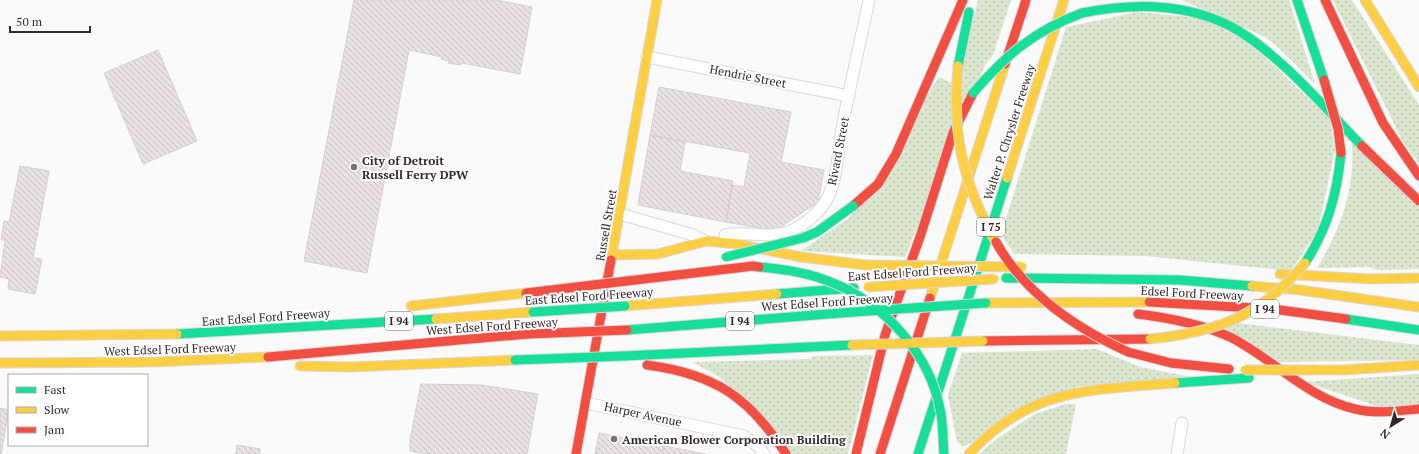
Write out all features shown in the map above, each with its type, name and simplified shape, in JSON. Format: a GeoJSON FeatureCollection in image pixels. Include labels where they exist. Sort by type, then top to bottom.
{"type":"FeatureCollection","features":[{"type":"Feature","properties":{"kind":"main road","name":"Russell Street"},"geometry":{"type":"LineString","coordinates":[[576,454],[613,255],[657,0]]}},
{"type":"Feature","properties":{"kind":"main road"},"geometry":{"type":"LineString","coordinates":[[638,278],[803,238],[817,232],[853,206],[878,184],[896,154],[963,0]]}},
{"type":"Feature","properties":{"kind":"main road"},"geometry":{"type":"LineString","coordinates":[[973,0],[966,20],[958,66],[955,96],[960,154],[976,206],[999,250],[1034,293],[1072,324],[1108,345],[1128,352],[1171,363],[1247,374]]}},
{"type":"Feature","properties":{"kind":"main road","name":"Walter P. Chrysler Freeway"},"geometry":{"type":"LineString","coordinates":[[880,454],[1026,0]]}},
{"type":"Feature","properties":{"kind":"main road","name":"Walter P. Chrysler Freeway"},"geometry":{"type":"LineString","coordinates":[[918,454],[1064,0]]}},
{"type":"Feature","properties":{"kind":"main road"},"geometry":{"type":"LineString","coordinates":[[270,357],[298,366],[317,367],[674,354],[852,345],[1048,340],[1116,341],[1192,335],[1229,322],[1259,308],[1293,280],[1315,250],[1332,212],[1338,191],[1341,153],[1338,129],[1324,80],[1297,0]]}},
{"type":"Feature","properties":{"kind":"main road"},"geometry":{"type":"LineString","coordinates":[[1325,0],[1383,123],[1419,176]]}},
{"type":"Feature","properties":{"kind":"main road"},"geometry":{"type":"LineString","coordinates":[[1365,0],[1419,87]]}},
{"type":"Feature","properties":{"kind":"main road"},"geometry":{"type":"LineString","coordinates":[[856,454],[885,335],[921,234],[953,133],[973,93],[994,67],[1016,46],[1038,31],[1062,19],[1106,7],[1159,7],[1184,10],[1219,22],[1244,35],[1274,58],[1419,201]]}},
{"type":"Feature","properties":{"kind":"main road"},"geometry":{"type":"LineString","coordinates":[[613,255],[628,256],[658,254],[706,241],[737,244],[801,257],[865,265],[1022,267],[1052,278]]}},
{"type":"Feature","properties":{"kind":"main road"},"geometry":{"type":"LineString","coordinates":[[402,307],[432,305],[738,266],[768,266],[824,277],[852,290],[887,316],[908,338],[927,370],[940,406],[944,437],[944,454]]}},
{"type":"Feature","properties":{"kind":"main road"},"geometry":{"type":"LineString","coordinates":[[1180,280],[1192,273],[1199,272]]}},
{"type":"Feature","properties":{"kind":"main road"},"geometry":{"type":"LineString","coordinates":[[1272,274],[1372,279],[1419,278]]}},
{"type":"Feature","properties":{"kind":"main road","name":"East Edsel Ford Freeway"},"geometry":{"type":"LineString","coordinates":[[0,336],[140,336],[248,331],[625,306],[1006,278],[1180,280]]}},
{"type":"Feature","properties":{"kind":"main road","name":"Edsel Ford Freeway"},"geometry":{"type":"LineString","coordinates":[[1180,280],[1300,290],[1419,307]]}},
{"type":"Feature","properties":{"kind":"main road"},"geometry":{"type":"LineString","coordinates":[[1109,302],[1129,313],[1178,320],[1227,336],[1247,347],[1315,393],[1348,408],[1381,413],[1419,408]]}},
{"type":"Feature","properties":{"kind":"main road","name":"Edsel Ford Freeway"},"geometry":{"type":"LineString","coordinates":[[986,303],[1147,302],[1273,309],[1419,330]]}},
{"type":"Feature","properties":{"kind":"main road","name":"West Edsel Ford Freeway"},"geometry":{"type":"LineString","coordinates":[[0,363],[154,362],[270,357],[528,334],[626,330],[986,303]]}},
{"type":"Feature","properties":{"kind":"main road"},"geometry":{"type":"LineString","coordinates":[[264,330],[293,318]]}},
{"type":"Feature","properties":{"kind":"main road"},"geometry":{"type":"LineString","coordinates":[[624,356],[640,364],[674,368],[710,380],[743,402],[760,416],[775,435],[786,454]]}},
{"type":"Feature","properties":{"kind":"main road"},"geometry":{"type":"LineString","coordinates":[[969,454],[1009,417],[1042,401],[1089,392],[1247,374],[1419,365]]}},
{"type":"Feature","properties":{"kind":"street","name":"Rivard Street"},"geometry":{"type":"LineString","coordinates":[[706,241],[730,234],[777,236],[792,230],[816,213],[827,200],[833,183],[869,0]]}},
{"type":"Feature","properties":{"kind":"street","name":"Hendrie Street"},"geometry":{"type":"LineString","coordinates":[[647,57],[849,96]]}},
{"type":"Feature","properties":{"kind":"street"},"geometry":{"type":"LineString","coordinates":[[620,214],[693,235],[706,241]]}},
{"type":"Feature","properties":{"kind":"street","name":"Harper Avenue"},"geometry":{"type":"LineString","coordinates":[[586,402],[744,436],[758,446],[764,454]]}},
{"type":"Feature","properties":{"kind":"street"},"geometry":{"type":"LineString","coordinates":[[1177,454],[1182,422]]}},
{"type":"Feature","properties":{"kind":"green space"},"geometry":{"type":"Polygon","coordinates":[[[978,0],[1011,0],[993,55],[985,65],[905,257],[801,251],[850,217],[939,77],[951,83],[972,26],[978,0]]]}},
{"type":"Feature","properties":{"kind":"green space"},"geometry":{"type":"Polygon","coordinates":[[[1182,0],[1289,0],[1315,84],[1280,49],[1265,37],[1182,0]]]}},
{"type":"Feature","properties":{"kind":"green space"},"geometry":{"type":"Polygon","coordinates":[[[1333,0],[1352,0],[1419,105],[1419,163],[1404,144],[1333,0]]]}},
{"type":"Feature","properties":{"kind":"green space"},"geometry":{"type":"Polygon","coordinates":[[[1138,12],[1202,18],[1250,43],[1330,119],[1335,150],[1318,230],[1291,271],[1145,256],[1014,254],[1001,234],[1066,27],[1138,12]]]}},
{"type":"Feature","properties":{"kind":"green space"},"geometry":{"type":"Polygon","coordinates":[[[1352,143],[1419,208],[1419,269],[1377,270],[1369,267],[1317,268],[1333,238],[1345,208],[1351,176],[1352,143]]]}},
{"type":"Feature","properties":{"kind":"green space"},"geometry":{"type":"Polygon","coordinates":[[[1212,320],[1419,345],[1419,360],[1278,362],[1212,320]]]}},
{"type":"Feature","properties":{"kind":"green space"},"geometry":{"type":"Polygon","coordinates":[[[1097,349],[1140,367],[1192,377],[1079,386],[963,447],[957,442],[948,395],[962,353],[1097,349]]]}},
{"type":"Feature","properties":{"kind":"green space"},"geometry":{"type":"Polygon","coordinates":[[[873,355],[848,454],[791,454],[723,379],[692,362],[810,359],[813,356],[873,355]]]}},
{"type":"Feature","properties":{"kind":"green space"},"geometry":{"type":"Polygon","coordinates":[[[1419,374],[1419,404],[1379,407],[1305,382],[1419,374]]]}},
{"type":"Feature","properties":{"kind":"green space"},"geometry":{"type":"Polygon","coordinates":[[[1066,404],[1076,404],[1066,454],[979,454],[998,438],[1035,414],[1066,404]]]}},
{"type":"Feature","properties":{"kind":"building","name":"City of Detroit Russell Ferry DPW"},"geometry":{"type":"Polygon","coordinates":[[[354,0],[496,0],[532,7],[520,74],[462,63],[461,65],[448,63],[449,61],[441,59],[442,57],[409,50],[367,273],[304,261],[354,0]]]}},
{"type":"Feature","properties":{"kind":"building"},"geometry":{"type":"Polygon","coordinates":[[[158,50],[197,141],[143,164],[104,73],[158,50]]]}},
{"type":"Feature","properties":{"kind":"building"},"geometry":{"type":"Polygon","coordinates":[[[659,87],[791,112],[781,162],[824,170],[818,202],[775,231],[726,222],[732,185],[744,187],[750,153],[650,135],[659,87]]]}},
{"type":"Feature","properties":{"kind":"building"},"geometry":{"type":"Polygon","coordinates":[[[650,135],[685,142],[680,171],[733,181],[726,222],[638,205],[650,135]]]}},
{"type":"Feature","properties":{"kind":"building"},"geometry":{"type":"Polygon","coordinates":[[[20,166],[49,171],[33,258],[42,259],[35,294],[8,289],[9,279],[0,277],[5,240],[1,240],[4,221],[9,222],[20,166]]]}},
{"type":"Feature","properties":{"kind":"building"},"geometry":{"type":"Polygon","coordinates":[[[421,384],[482,385],[538,394],[527,454],[427,454],[410,451],[410,440],[421,384]]]}},
{"type":"Feature","properties":{"kind":"building"},"geometry":{"type":"Polygon","coordinates":[[[0,408],[8,410],[8,416],[0,454],[0,408]]]}},
{"type":"Feature","properties":{"kind":"building","name":"American Blower Corporation Building"},"geometry":{"type":"Polygon","coordinates":[[[599,433],[664,446],[662,454],[595,454],[599,433]]]}},
{"type":"Feature","properties":{"kind":"building"},"geometry":{"type":"Polygon","coordinates":[[[237,445],[260,449],[260,454],[236,454],[237,445]]]}},
{"type":"Feature","properties":{"kind":"building"},"geometry":{"type":"Polygon","coordinates":[[[664,446],[706,454],[662,454],[664,446]]]}},
{"type":"Feature","properties":{"kind":"traffic: fast"},"geometry":{"type":"LineString","coordinates":[[1297,0],[1324,80]]}},
{"type":"Feature","properties":{"kind":"traffic: fast"},"geometry":{"type":"LineString","coordinates":[[1082,13],[1119,8],[1158,7],[1195,13],[1213,18],[1230,26],[1247,36],[1282,64],[1362,146]]}},
{"type":"Feature","properties":{"kind":"traffic: fast"},"geometry":{"type":"LineString","coordinates":[[958,66],[969,12]]}},
{"type":"Feature","properties":{"kind":"traffic: fast"},"geometry":{"type":"LineString","coordinates":[[973,93],[997,67],[1035,36],[1082,13]]}},
{"type":"Feature","properties":{"kind":"traffic: fast"},"geometry":{"type":"LineString","coordinates":[[1305,263],[1320,237],[1330,210],[1337,183],[1341,153]]}},
{"type":"Feature","properties":{"kind":"traffic: fast"},"geometry":{"type":"LineString","coordinates":[[918,454],[1007,178]]}},
{"type":"Feature","properties":{"kind":"traffic: fast"},"geometry":{"type":"LineString","coordinates":[[726,257],[803,238],[817,232],[853,206]]}},
{"type":"Feature","properties":{"kind":"traffic: fast"},"geometry":{"type":"LineString","coordinates":[[759,267],[794,271],[828,281],[849,290],[886,316],[916,351],[936,392],[943,429],[944,454]]}},
{"type":"Feature","properties":{"kind":"traffic: fast"},"geometry":{"type":"LineString","coordinates":[[1006,278],[1179,280],[1252,286]]}},
{"type":"Feature","properties":{"kind":"traffic: fast"},"geometry":{"type":"LineString","coordinates":[[777,294],[854,288]]}},
{"type":"Feature","properties":{"kind":"traffic: fast"},"geometry":{"type":"LineString","coordinates":[[854,312],[986,303]]}},
{"type":"Feature","properties":{"kind":"traffic: fast"},"geometry":{"type":"LineString","coordinates":[[533,312],[625,306]]}},
{"type":"Feature","properties":{"kind":"traffic: fast"},"geometry":{"type":"LineString","coordinates":[[627,330],[854,312]]}},
{"type":"Feature","properties":{"kind":"traffic: fast"},"geometry":{"type":"LineString","coordinates":[[177,334],[436,319]]}},
{"type":"Feature","properties":{"kind":"traffic: fast"},"geometry":{"type":"LineString","coordinates":[[1346,319],[1419,330]]}},
{"type":"Feature","properties":{"kind":"traffic: fast"},"geometry":{"type":"LineString","coordinates":[[624,356],[852,345]]}},
{"type":"Feature","properties":{"kind":"traffic: fast"},"geometry":{"type":"LineString","coordinates":[[515,360],[624,356]]}},
{"type":"Feature","properties":{"kind":"traffic: fast"},"geometry":{"type":"LineString","coordinates":[[1175,383],[1249,378]]}},
{"type":"Feature","properties":{"kind":"traffic: slow"},"geometry":{"type":"LineString","coordinates":[[611,260],[657,0]]}},
{"type":"Feature","properties":{"kind":"traffic: slow"},"geometry":{"type":"LineString","coordinates":[[1007,178],[1064,0]]}},
{"type":"Feature","properties":{"kind":"traffic: slow"},"geometry":{"type":"LineString","coordinates":[[1365,0],[1419,87]]}},
{"type":"Feature","properties":{"kind":"traffic: slow"},"geometry":{"type":"LineString","coordinates":[[930,298],[1005,64]]}},
{"type":"Feature","properties":{"kind":"traffic: slow"},"geometry":{"type":"LineString","coordinates":[[958,66],[957,114],[958,136],[962,157],[967,178],[975,199],[996,242]]}},
{"type":"Feature","properties":{"kind":"traffic: slow"},"geometry":{"type":"LineString","coordinates":[[613,255],[658,254],[706,241],[737,244],[801,257],[865,265]]}},
{"type":"Feature","properties":{"kind":"traffic: slow"},"geometry":{"type":"LineString","coordinates":[[1150,339],[1197,332],[1236,318],[1255,308],[1272,296],[1305,263]]}},
{"type":"Feature","properties":{"kind":"traffic: slow"},"geometry":{"type":"LineString","coordinates":[[865,265],[1022,267]]}},
{"type":"Feature","properties":{"kind":"traffic: slow"},"geometry":{"type":"LineString","coordinates":[[1280,274],[1372,279],[1419,278]]}},
{"type":"Feature","properties":{"kind":"traffic: slow"},"geometry":{"type":"LineString","coordinates":[[868,287],[994,279]]}},
{"type":"Feature","properties":{"kind":"traffic: slow"},"geometry":{"type":"LineString","coordinates":[[1252,286],[1300,290],[1419,307]]}},
{"type":"Feature","properties":{"kind":"traffic: slow"},"geometry":{"type":"LineString","coordinates":[[411,306],[526,293]]}},
{"type":"Feature","properties":{"kind":"traffic: slow"},"geometry":{"type":"LineString","coordinates":[[625,306],[777,294]]}},
{"type":"Feature","properties":{"kind":"traffic: slow"},"geometry":{"type":"LineString","coordinates":[[986,303],[1149,302]]}},
{"type":"Feature","properties":{"kind":"traffic: slow"},"geometry":{"type":"LineString","coordinates":[[436,319],[533,312]]}},
{"type":"Feature","properties":{"kind":"traffic: slow"},"geometry":{"type":"LineString","coordinates":[[0,336],[177,334]]}},
{"type":"Feature","properties":{"kind":"traffic: slow"},"geometry":{"type":"LineString","coordinates":[[852,345],[983,341]]}},
{"type":"Feature","properties":{"kind":"traffic: slow"},"geometry":{"type":"LineString","coordinates":[[0,363],[154,362],[268,357]]}},
{"type":"Feature","properties":{"kind":"traffic: slow"},"geometry":{"type":"LineString","coordinates":[[300,366],[350,367],[515,360]]}},
{"type":"Feature","properties":{"kind":"traffic: slow"},"geometry":{"type":"LineString","coordinates":[[1343,370],[1419,365]]}},
{"type":"Feature","properties":{"kind":"traffic: slow"},"geometry":{"type":"LineString","coordinates":[[1245,370],[1343,370]]}},
{"type":"Feature","properties":{"kind":"traffic: slow"},"geometry":{"type":"LineString","coordinates":[[969,454],[992,432],[1015,416],[1039,404],[1063,396],[1089,391],[1175,383]]}},
{"type":"Feature","properties":{"kind":"traffic: jam"},"geometry":{"type":"LineString","coordinates":[[853,206],[878,184],[896,154],[963,0]]}},
{"type":"Feature","properties":{"kind":"traffic: jam"},"geometry":{"type":"LineString","coordinates":[[1005,64],[1026,0]]}},
{"type":"Feature","properties":{"kind":"traffic: jam"},"geometry":{"type":"LineString","coordinates":[[1325,0],[1383,123],[1419,176]]}},
{"type":"Feature","properties":{"kind":"traffic: jam"},"geometry":{"type":"LineString","coordinates":[[1324,80],[1338,129],[1341,153]]}},
{"type":"Feature","properties":{"kind":"traffic: jam"},"geometry":{"type":"LineString","coordinates":[[856,454],[885,335],[921,234],[953,133],[973,93]]}},
{"type":"Feature","properties":{"kind":"traffic: jam"},"geometry":{"type":"LineString","coordinates":[[1362,146],[1419,201]]}},
{"type":"Feature","properties":{"kind":"traffic: jam"},"geometry":{"type":"LineString","coordinates":[[996,242],[1021,278],[1053,308],[1089,332],[1128,352]]}},
{"type":"Feature","properties":{"kind":"traffic: jam"},"geometry":{"type":"LineString","coordinates":[[576,454],[611,260]]}},
{"type":"Feature","properties":{"kind":"traffic: jam"},"geometry":{"type":"LineString","coordinates":[[526,293],[753,266],[759,267]]}},
{"type":"Feature","properties":{"kind":"traffic: jam"},"geometry":{"type":"LineString","coordinates":[[880,454],[930,298]]}},
{"type":"Feature","properties":{"kind":"traffic: jam"},"geometry":{"type":"LineString","coordinates":[[1149,302],[1273,309],[1346,319]]}},
{"type":"Feature","properties":{"kind":"traffic: jam"},"geometry":{"type":"LineString","coordinates":[[1138,314],[1186,322],[1221,333],[1247,347],[1307,388],[1338,404],[1363,411],[1387,412],[1419,409]]}},
{"type":"Feature","properties":{"kind":"traffic: jam"},"geometry":{"type":"LineString","coordinates":[[528,334],[627,330]]}},
{"type":"Feature","properties":{"kind":"traffic: jam"},"geometry":{"type":"LineString","coordinates":[[268,357],[528,334]]}},
{"type":"Feature","properties":{"kind":"traffic: jam"},"geometry":{"type":"LineString","coordinates":[[983,341],[1150,339]]}},
{"type":"Feature","properties":{"kind":"traffic: jam"},"geometry":{"type":"LineString","coordinates":[[1128,352],[1171,363],[1229,369]]}},
{"type":"Feature","properties":{"kind":"traffic: jam"},"geometry":{"type":"LineString","coordinates":[[647,365],[671,369],[692,375],[711,382],[728,392],[744,403],[758,417],[786,454]]}},
{"type":"Feature","properties":{"kind":"place","name":"City of Detroit Russell Ferry DPW"},"geometry":{"type":"Point","coordinates":[354,167]}},
{"type":"Feature","properties":{"kind":"place","name":"American Blower Corporation Building"},"geometry":{"type":"Point","coordinates":[614,439]}}]}
